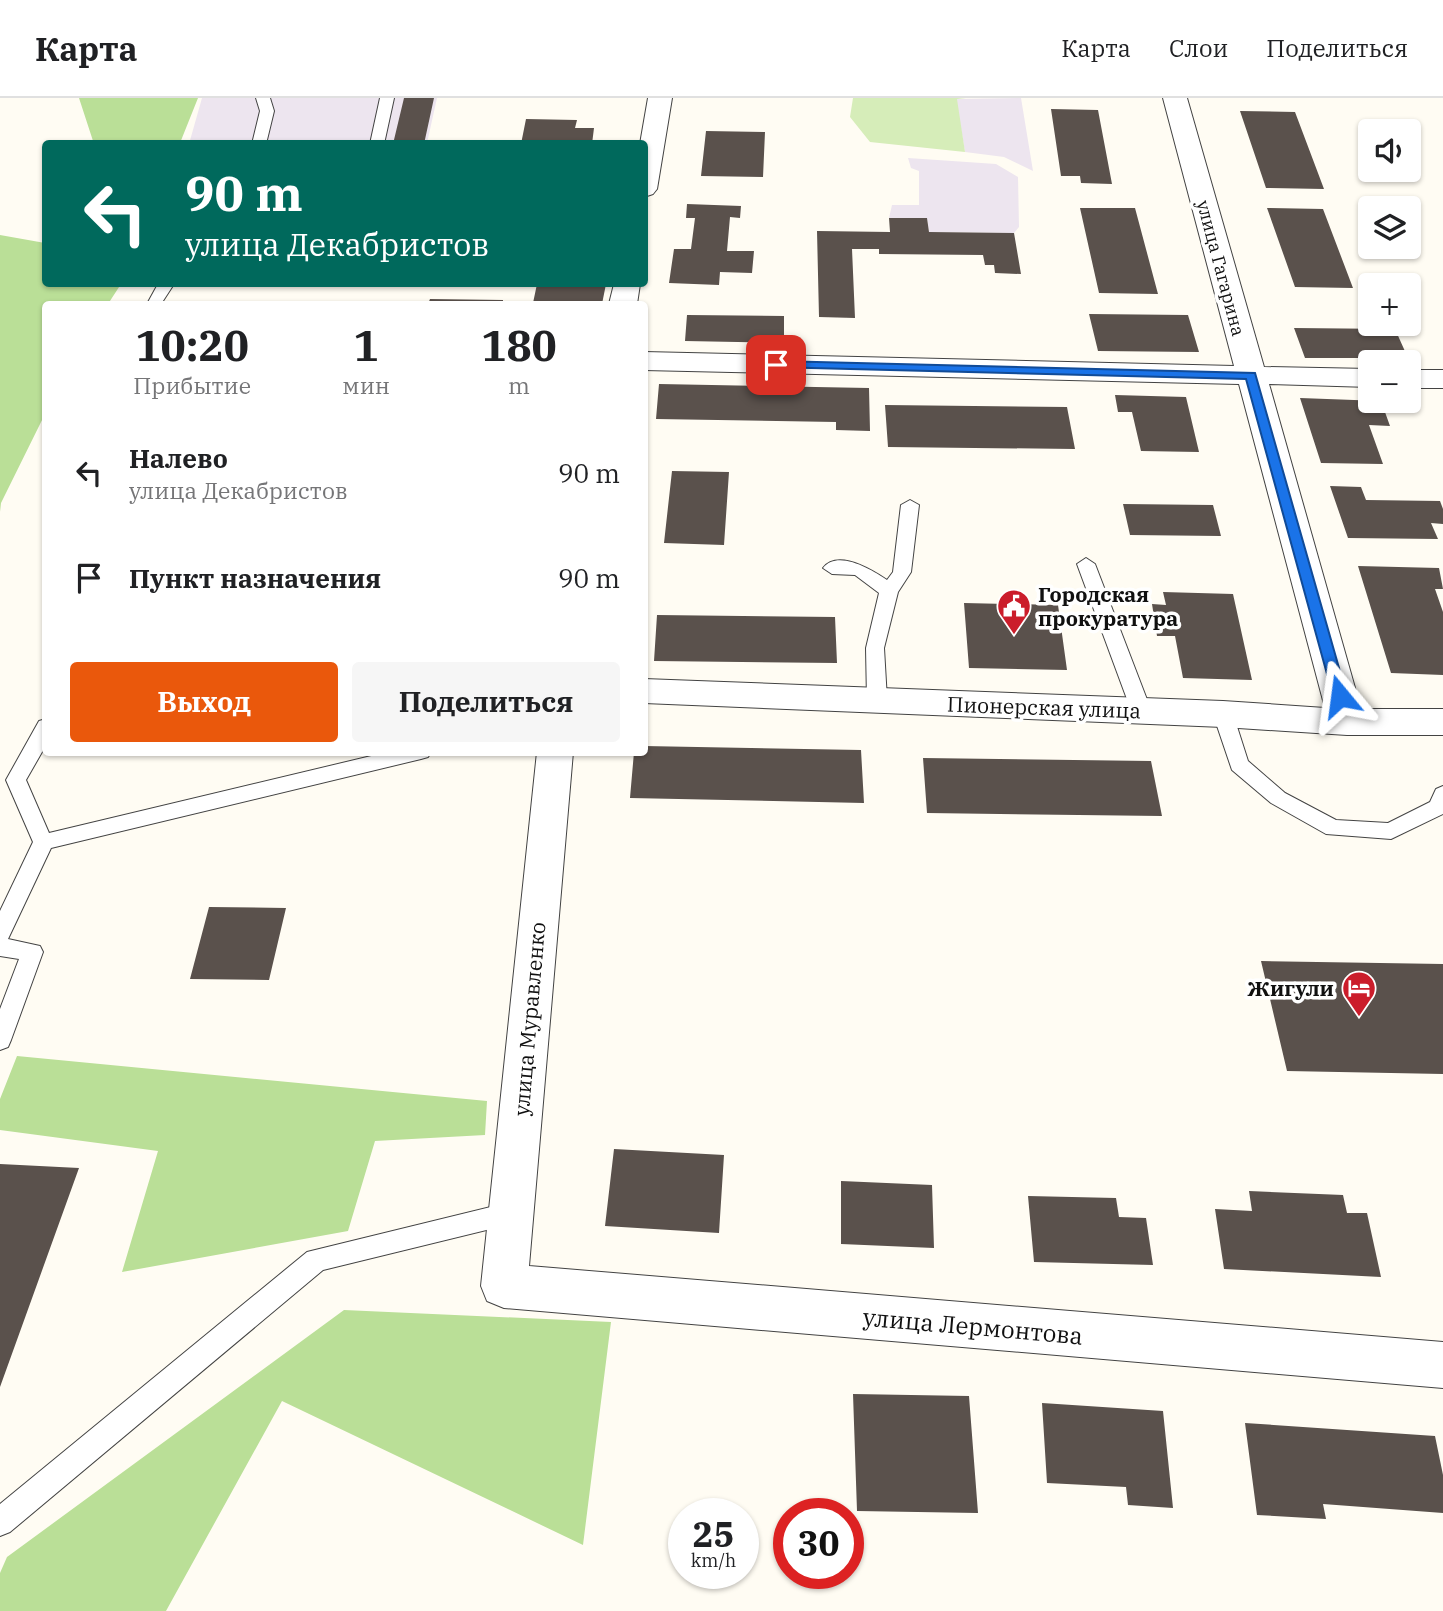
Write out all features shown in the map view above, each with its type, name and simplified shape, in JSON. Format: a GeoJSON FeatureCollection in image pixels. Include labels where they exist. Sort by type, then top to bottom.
{"type":"FeatureCollection","features":[{"type":"Feature","properties":{"kind":"street"},"geometry":{"type":"LineString","coordinates":[[648,166],[660,98]]}},
{"type":"Feature","properties":{"kind":"street","name":"улица Гагарина"},"geometry":{"type":"LineString","coordinates":[[1175,98],[1347,722]]}},
{"type":"Feature","properties":{"kind":"street"},"geometry":{"type":"LineString","coordinates":[[648,361],[1358,378]]}},
{"type":"Feature","properties":{"kind":"street"},"geometry":{"type":"LineString","coordinates":[[1421,379],[1443,379]]}},
{"type":"Feature","properties":{"kind":"street","name":"Пионерская улица"},"geometry":{"type":"LineString","coordinates":[[648,691],[1141,710],[1442,726]]}},
{"type":"Feature","properties":{"kind":"street","name":"улица Муравленко"},"geometry":{"type":"LineString","coordinates":[[504,1286],[555,756]]}},
{"type":"Feature","properties":{"kind":"street","name":"улица Лермонтова"},"geometry":{"type":"LineString","coordinates":[[504,1286],[1443,1365]]}},
{"type":"Feature","properties":{"kind":"lane"},"geometry":{"type":"LineString","coordinates":[[260,140],[267,110],[263,98]]}},
{"type":"Feature","properties":{"kind":"lane"},"geometry":{"type":"LineString","coordinates":[[378,140],[387,98]]}},
{"type":"Feature","properties":{"kind":"lane"},"geometry":{"type":"LineString","coordinates":[[877,700],[875,648],[889,591],[902,572],[910,505]]}},
{"type":"Feature","properties":{"kind":"lane"},"geometry":{"type":"LineString","coordinates":[[1086,564],[1141,710]]}},
{"type":"Feature","properties":{"kind":"lane"},"geometry":{"type":"LineString","coordinates":[[832,568],[859,569],[889,591]]}},
{"type":"Feature","properties":{"kind":"lane"},"geometry":{"type":"LineString","coordinates":[[1223,714],[1239,765],[1278,798],[1334,828],[1391,831],[1438,807],[1443,794]]}},
{"type":"Feature","properties":{"kind":"lane"},"geometry":{"type":"LineString","coordinates":[[0,934],[43,842],[16,780],[42,733]]}},
{"type":"Feature","properties":{"kind":"lane"},"geometry":{"type":"LineString","coordinates":[[43,842],[404,756]]}},
{"type":"Feature","properties":{"kind":"lane"},"geometry":{"type":"LineString","coordinates":[[0,947],[32,952],[0,1040]]}},
{"type":"Feature","properties":{"kind":"lane"},"geometry":{"type":"LineString","coordinates":[[0,1522],[316,1260],[511,1213]]}},
{"type":"Feature","properties":{"kind":"shaded area"},"geometry":{"type":"Polygon","coordinates":[[[202,98],[437,98],[428,140],[190,140],[202,98]]]}},
{"type":"Feature","properties":{"kind":"shaded area"},"geometry":{"type":"Polygon","coordinates":[[[1021,98],[1033,171],[1004,157],[965,152],[956,99],[1021,98]]]}},
{"type":"Feature","properties":{"kind":"shaded area"},"geometry":{"type":"Polygon","coordinates":[[[908,158],[996,164],[1018,177],[1019,227],[1014,233],[929,232],[927,218],[889,218],[892,205],[919,205],[919,171],[911,168],[908,158]]]}},
{"type":"Feature","properties":{"kind":"green space"},"geometry":{"type":"Polygon","coordinates":[[[79,98],[198,98],[181,140],[93,140],[79,98]]]}},
{"type":"Feature","properties":{"kind":"green space"},"geometry":{"type":"Polygon","coordinates":[[[853,98],[966,98],[957,99],[965,152],[870,142],[850,117],[853,98]]]}},
{"type":"Feature","properties":{"kind":"green space"},"geometry":{"type":"Polygon","coordinates":[[[0,235],[42,242],[42,287],[119,287],[110,301],[42,301],[42,420],[1,503],[0,512],[0,235]]]}},
{"type":"Feature","properties":{"kind":"green space"},"geometry":{"type":"Polygon","coordinates":[[[17,1056],[487,1101],[485,1135],[375,1141],[348,1231],[122,1272],[158,1151],[0,1130],[0,1099],[17,1056]]]}},
{"type":"Feature","properties":{"kind":"green space"},"geometry":{"type":"Polygon","coordinates":[[[344,1310],[611,1322],[583,1545],[282,1401],[166,1611],[0,1611],[0,1573],[7,1557],[344,1310]]]}},
{"type":"Feature","properties":{"kind":"building"},"geometry":{"type":"Polygon","coordinates":[[[404,98],[434,98],[425,140],[394,140],[404,98]]]}},
{"type":"Feature","properties":{"kind":"building"},"geometry":{"type":"Polygon","coordinates":[[[1051,109],[1098,110],[1112,184],[1081,183],[1080,176],[1061,176],[1051,109]]]}},
{"type":"Feature","properties":{"kind":"building"},"geometry":{"type":"Polygon","coordinates":[[[1240,111],[1295,112],[1324,189],[1266,188],[1240,111]]]}},
{"type":"Feature","properties":{"kind":"building"},"geometry":{"type":"Polygon","coordinates":[[[526,119],[577,120],[575,128],[594,128],[592,140],[522,140],[526,119]]]}},
{"type":"Feature","properties":{"kind":"building"},"geometry":{"type":"Polygon","coordinates":[[[706,131],[765,132],[763,177],[701,176],[706,131]]]}},
{"type":"Feature","properties":{"kind":"building"},"geometry":{"type":"Polygon","coordinates":[[[687,204],[741,206],[740,218],[730,217],[727,251],[754,251],[752,273],[720,272],[719,285],[669,283],[674,249],[691,249],[695,218],[686,218],[687,204]]]}},
{"type":"Feature","properties":{"kind":"building"},"geometry":{"type":"Polygon","coordinates":[[[1080,208],[1135,208],[1158,294],[1099,293],[1080,208]]]}},
{"type":"Feature","properties":{"kind":"building"},"geometry":{"type":"Polygon","coordinates":[[[1267,208],[1323,209],[1353,288],[1295,287],[1267,208]]]}},
{"type":"Feature","properties":{"kind":"building"},"geometry":{"type":"Polygon","coordinates":[[[889,218],[927,218],[929,232],[1014,233],[1021,274],[995,273],[994,265],[985,265],[983,255],[879,254],[879,249],[852,249],[855,318],[819,317],[817,231],[890,232],[889,218]]]}},
{"type":"Feature","properties":{"kind":"building"},"geometry":{"type":"Polygon","coordinates":[[[536,287],[605,287],[603,301],[533,301],[536,287]]]}},
{"type":"Feature","properties":{"kind":"building"},"geometry":{"type":"Polygon","coordinates":[[[430,299],[503,300],[503,301],[429,301],[430,299]]]}},
{"type":"Feature","properties":{"kind":"building"},"geometry":{"type":"Polygon","coordinates":[[[1089,314],[1188,315],[1199,352],[1098,351],[1089,314]]]}},
{"type":"Feature","properties":{"kind":"building"},"geometry":{"type":"Polygon","coordinates":[[[687,315],[784,316],[784,343],[685,341],[687,315]]]}},
{"type":"Feature","properties":{"kind":"building"},"geometry":{"type":"Polygon","coordinates":[[[1294,328],[1358,329],[1358,336],[1398,336],[1404,350],[1358,350],[1358,358],[1305,358],[1294,328]]]}},
{"type":"Feature","properties":{"kind":"building"},"geometry":{"type":"Polygon","coordinates":[[[659,384],[869,388],[870,431],[836,430],[836,422],[656,419],[659,384]]]}},
{"type":"Feature","properties":{"kind":"building"},"geometry":{"type":"Polygon","coordinates":[[[1115,395],[1186,397],[1199,452],[1141,451],[1132,412],[1118,412],[1115,395]]]}},
{"type":"Feature","properties":{"kind":"building"},"geometry":{"type":"Polygon","coordinates":[[[1300,398],[1358,400],[1358,413],[1385,413],[1390,426],[1369,425],[1383,464],[1321,463],[1300,398]]]}},
{"type":"Feature","properties":{"kind":"building"},"geometry":{"type":"Polygon","coordinates":[[[885,405],[1067,407],[1075,449],[888,447],[885,405]]]}},
{"type":"Feature","properties":{"kind":"building"},"geometry":{"type":"Polygon","coordinates":[[[672,471],[729,472],[724,545],[664,543],[672,471]]]}},
{"type":"Feature","properties":{"kind":"building"},"geometry":{"type":"Polygon","coordinates":[[[1330,486],[1361,487],[1366,500],[1440,501],[1443,524],[1431,523],[1438,539],[1348,538],[1330,486]]]}},
{"type":"Feature","properties":{"kind":"building"},"geometry":{"type":"Polygon","coordinates":[[[1123,504],[1213,505],[1221,536],[1130,535],[1123,504]]]}},
{"type":"Feature","properties":{"kind":"building"},"geometry":{"type":"Polygon","coordinates":[[[1358,566],[1439,568],[1443,589],[1435,589],[1443,612],[1443,675],[1391,673],[1358,566]]]}},
{"type":"Feature","properties":{"kind":"building"},"geometry":{"type":"Polygon","coordinates":[[[1163,592],[1233,594],[1252,680],[1183,678],[1175,636],[1157,636],[1152,604],[1166,605],[1163,592]]]}},
{"type":"Feature","properties":{"kind":"building","name":"Городская прокуратура"},"geometry":{"type":"Polygon","coordinates":[[[964,603],[1058,605],[1067,670],[969,668],[964,603]]]}},
{"type":"Feature","properties":{"kind":"building"},"geometry":{"type":"Polygon","coordinates":[[[657,615],[835,617],[837,663],[654,661],[657,615]]]}},
{"type":"Feature","properties":{"kind":"building"},"geometry":{"type":"Polygon","coordinates":[[[648,746],[861,750],[864,803],[630,798],[634,756],[648,756],[648,746]]]}},
{"type":"Feature","properties":{"kind":"building"},"geometry":{"type":"Polygon","coordinates":[[[923,758],[1151,761],[1162,816],[927,813],[923,758]]]}},
{"type":"Feature","properties":{"kind":"building"},"geometry":{"type":"Polygon","coordinates":[[[209,907],[286,908],[269,980],[190,979],[209,907]]]}},
{"type":"Feature","properties":{"kind":"building","name":"Жигули"},"geometry":{"type":"Polygon","coordinates":[[[1261,961],[1443,964],[1443,1074],[1287,1071],[1261,961]]]}},
{"type":"Feature","properties":{"kind":"building"},"geometry":{"type":"Polygon","coordinates":[[[614,1149],[724,1155],[719,1233],[605,1226],[614,1149]]]}},
{"type":"Feature","properties":{"kind":"building"},"geometry":{"type":"Polygon","coordinates":[[[0,1164],[79,1168],[0,1387],[0,1164]]]}},
{"type":"Feature","properties":{"kind":"building"},"geometry":{"type":"Polygon","coordinates":[[[841,1181],[932,1185],[934,1248],[841,1244],[841,1181]]]}},
{"type":"Feature","properties":{"kind":"building"},"geometry":{"type":"Polygon","coordinates":[[[1249,1191],[1343,1195],[1347,1213],[1367,1213],[1381,1277],[1224,1269],[1215,1209],[1252,1211],[1249,1191]]]}},
{"type":"Feature","properties":{"kind":"building"},"geometry":{"type":"Polygon","coordinates":[[[1028,1196],[1116,1198],[1119,1217],[1146,1218],[1153,1265],[1034,1262],[1028,1196]]]}},
{"type":"Feature","properties":{"kind":"building"},"geometry":{"type":"Polygon","coordinates":[[[853,1394],[969,1396],[978,1513],[864,1511],[864,1498],[857,1498],[853,1394]]]}},
{"type":"Feature","properties":{"kind":"building"},"geometry":{"type":"Polygon","coordinates":[[[1042,1403],[1163,1411],[1173,1508],[1128,1505],[1126,1487],[1047,1483],[1042,1403]]]}},
{"type":"Feature","properties":{"kind":"building"},"geometry":{"type":"Polygon","coordinates":[[[1245,1423],[1435,1436],[1443,1475],[1443,1513],[1323,1504],[1326,1519],[1257,1515],[1245,1423]]]}},
{"type":"Feature","properties":{"kind":"place","name":"Городская прокуратура"},"geometry":{"type":"Point","coordinates":[1014,636]}},
{"type":"Feature","properties":{"kind":"place","name":"Жигули"},"geometry":{"type":"Point","coordinates":[1359,1018]}},
{"type":"Feature","properties":{"kind":"route"},"geometry":{"type":"LineString","coordinates":[[776,365],[1251,375],[1340,696]]}}]}
